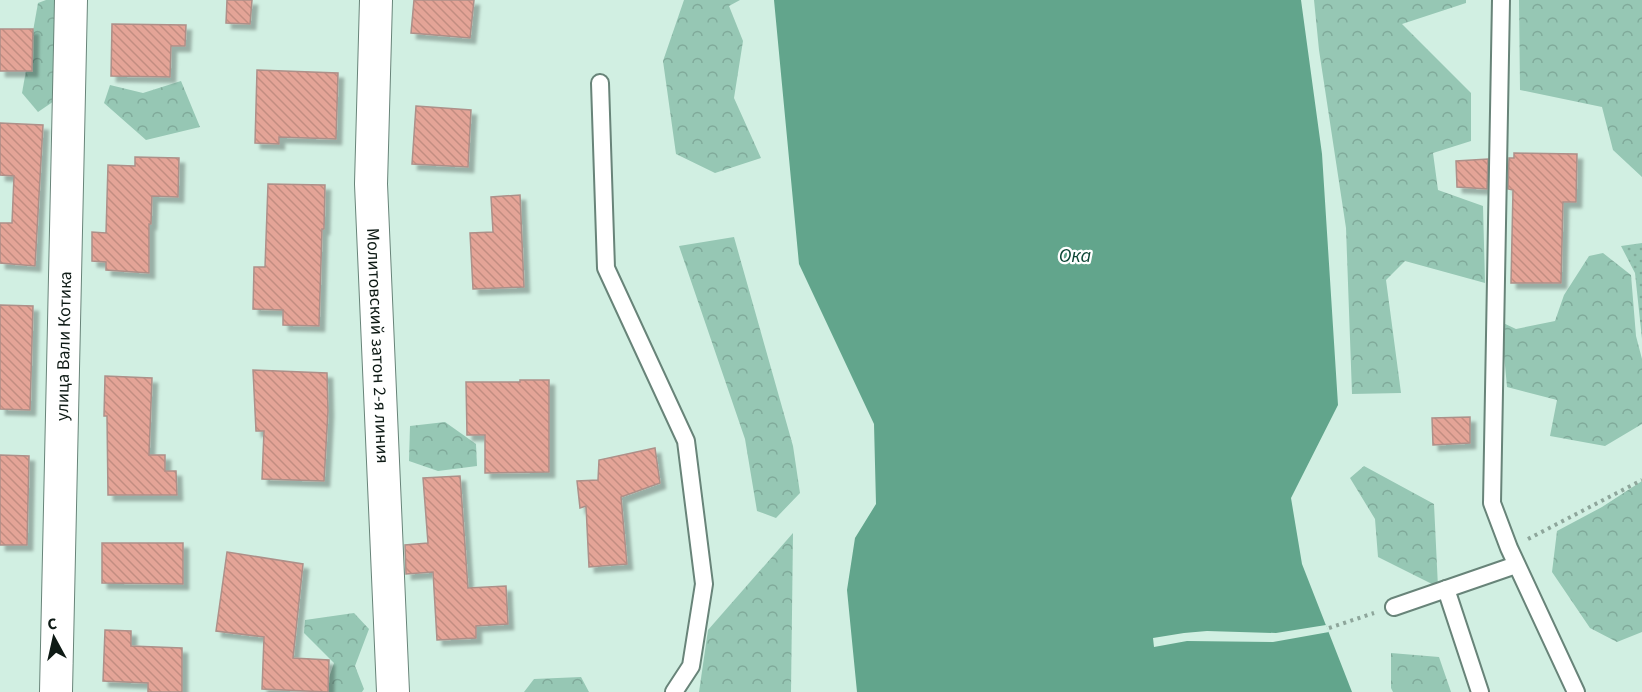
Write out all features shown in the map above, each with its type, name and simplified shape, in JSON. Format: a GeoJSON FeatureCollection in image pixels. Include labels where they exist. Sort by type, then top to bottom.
{"type":"FeatureCollection","features":[{"type":"Feature","properties":{"kind":"street","name":"улица Вали Котика"},"geometry":{"type":"LineString","coordinates":[[56,692],[71,0]]}},
{"type":"Feature","properties":{"kind":"street","name":"Молитовский затон 2-я линия"},"geometry":{"type":"LineString","coordinates":[[376,0],[372,184],[393,692]]}},
{"type":"Feature","properties":{"kind":"lane"},"geometry":{"type":"LineString","coordinates":[[1501,0],[1492,503],[1516,565],[1576,692]]}},
{"type":"Feature","properties":{"kind":"lane"},"geometry":{"type":"LineString","coordinates":[[600,83],[606,268],[686,441],[704,584],[691,666],[674,692]]}},
{"type":"Feature","properties":{"kind":"lane"},"geometry":{"type":"LineString","coordinates":[[1394,607],[1516,565]]}},
{"type":"Feature","properties":{"kind":"lane"},"geometry":{"type":"LineString","coordinates":[[1446,589],[1480,692]]}},
{"type":"Feature","properties":{"kind":"path"},"geometry":{"type":"LineString","coordinates":[[1509,548],[1642,480]]}},
{"type":"Feature","properties":{"kind":"path"},"geometry":{"type":"LineString","coordinates":[[1329,628],[1394,607]]}},
{"type":"Feature","properties":{"kind":"green space"},"geometry":{"type":"Polygon","coordinates":[[[56,0],[60,97],[38,112],[22,93],[38,3],[56,0]]]}},
{"type":"Feature","properties":{"kind":"green space"},"geometry":{"type":"Polygon","coordinates":[[[684,0],[740,0],[729,6],[743,41],[734,98],[761,158],[715,173],[676,154],[663,61],[684,0]]]}},
{"type":"Feature","properties":{"kind":"green space"},"geometry":{"type":"Polygon","coordinates":[[[1314,0],[1466,0],[1466,3],[1402,24],[1471,93],[1471,141],[1433,153],[1438,190],[1483,206],[1485,283],[1405,261],[1386,280],[1401,393],[1352,394],[1346,228],[1319,50],[1314,0]]]}},
{"type":"Feature","properties":{"kind":"green space"},"geometry":{"type":"Polygon","coordinates":[[[1519,0],[1642,0],[1642,177],[1613,150],[1602,107],[1520,90],[1519,0]]]}},
{"type":"Feature","properties":{"kind":"green space"},"geometry":{"type":"Polygon","coordinates":[[[181,81],[200,127],[146,140],[104,103],[110,85],[143,93],[181,81]]]}},
{"type":"Feature","properties":{"kind":"green space"},"geometry":{"type":"Polygon","coordinates":[[[734,237],[793,446],[800,493],[776,518],[757,511],[745,439],[679,246],[734,237]]]}},
{"type":"Feature","properties":{"kind":"green space"},"geometry":{"type":"Polygon","coordinates":[[[1642,243],[1642,339],[1635,273],[1621,246],[1642,243]]]}},
{"type":"Feature","properties":{"kind":"green space"},"geometry":{"type":"Polygon","coordinates":[[[1603,253],[1631,275],[1636,336],[1642,359],[1642,424],[1605,446],[1550,436],[1557,400],[1507,387],[1501,322],[1516,329],[1555,321],[1564,295],[1589,256],[1603,253]]]}},
{"type":"Feature","properties":{"kind":"green space"},"geometry":{"type":"Polygon","coordinates":[[[445,422],[476,444],[477,466],[438,471],[409,461],[410,426],[445,422]]]}},
{"type":"Feature","properties":{"kind":"green space"},"geometry":{"type":"Polygon","coordinates":[[[1364,466],[1434,504],[1438,587],[1378,557],[1375,519],[1350,478],[1364,466]]]}},
{"type":"Feature","properties":{"kind":"green space"},"geometry":{"type":"Polygon","coordinates":[[[1642,481],[1642,632],[1617,642],[1590,628],[1552,572],[1557,531],[1602,507],[1642,481]]]}},
{"type":"Feature","properties":{"kind":"green space"},"geometry":{"type":"Polygon","coordinates":[[[793,533],[791,692],[699,692],[708,630],[793,533]]]}},
{"type":"Feature","properties":{"kind":"green space"},"geometry":{"type":"Polygon","coordinates":[[[354,613],[369,629],[355,666],[364,689],[362,692],[324,692],[334,663],[304,633],[305,620],[354,613]]]}},
{"type":"Feature","properties":{"kind":"green space"},"geometry":{"type":"Polygon","coordinates":[[[1391,653],[1439,657],[1451,692],[1393,692],[1391,653]]]}},
{"type":"Feature","properties":{"kind":"green space"},"geometry":{"type":"Polygon","coordinates":[[[581,677],[589,692],[524,692],[534,679],[581,677]]]}},
{"type":"Feature","properties":{"kind":"water","name":"Ока"},"geometry":{"type":"Polygon","coordinates":[[[774,0],[1301,0],[1322,154],[1338,405],[1291,498],[1302,564],[1352,692],[857,692],[847,590],[855,538],[876,504],[874,424],[799,264],[774,0]]]}},
{"type":"Feature","properties":{"kind":"pier"},"geometry":{"type":"Polygon","coordinates":[[[1326,625],[1329,632],[1273,642],[1187,641],[1154,647],[1153,638],[1207,631],[1276,633],[1326,625]]]}},
{"type":"Feature","properties":{"kind":"building"},"geometry":{"type":"Polygon","coordinates":[[[227,0],[252,0],[250,24],[226,23],[227,0]]]}},
{"type":"Feature","properties":{"kind":"building"},"geometry":{"type":"Polygon","coordinates":[[[414,0],[474,0],[470,38],[411,33],[414,0]]]}},
{"type":"Feature","properties":{"kind":"building"},"geometry":{"type":"Polygon","coordinates":[[[112,24],[186,25],[185,46],[171,46],[170,77],[111,76],[112,24]]]}},
{"type":"Feature","properties":{"kind":"building"},"geometry":{"type":"Polygon","coordinates":[[[0,29],[33,29],[32,71],[0,71],[0,29]]]}},
{"type":"Feature","properties":{"kind":"building"},"geometry":{"type":"Polygon","coordinates":[[[257,70],[338,73],[336,139],[279,137],[279,144],[255,143],[257,70]]]}},
{"type":"Feature","properties":{"kind":"building"},"geometry":{"type":"Polygon","coordinates":[[[416,106],[471,110],[468,167],[412,164],[416,106]]]}},
{"type":"Feature","properties":{"kind":"building"},"geometry":{"type":"Polygon","coordinates":[[[0,123],[43,125],[35,266],[0,263],[0,223],[12,223],[14,176],[0,175],[0,123]]]}},
{"type":"Feature","properties":{"kind":"building"},"geometry":{"type":"Polygon","coordinates":[[[1514,153],[1577,154],[1576,202],[1563,202],[1561,283],[1511,283],[1513,190],[1508,189],[1509,158],[1514,158],[1514,153]]]}},
{"type":"Feature","properties":{"kind":"building"},"geometry":{"type":"Polygon","coordinates":[[[135,157],[179,158],[178,197],[152,196],[151,224],[149,224],[149,273],[106,270],[106,262],[92,261],[92,232],[106,233],[108,165],[135,166],[135,157]]]}},
{"type":"Feature","properties":{"kind":"building"},"geometry":{"type":"Polygon","coordinates":[[[1488,159],[1487,189],[1457,187],[1456,161],[1488,159]]]}},
{"type":"Feature","properties":{"kind":"building"},"geometry":{"type":"Polygon","coordinates":[[[268,184],[325,185],[319,326],[283,325],[283,310],[253,309],[254,267],[265,267],[268,184]]]}},
{"type":"Feature","properties":{"kind":"building"},"geometry":{"type":"Polygon","coordinates":[[[520,195],[524,287],[473,289],[470,233],[493,232],[491,197],[520,195]]]}},
{"type":"Feature","properties":{"kind":"building"},"geometry":{"type":"Polygon","coordinates":[[[0,305],[33,306],[30,410],[0,409],[0,305]]]}},
{"type":"Feature","properties":{"kind":"building"},"geometry":{"type":"Polygon","coordinates":[[[253,370],[327,373],[328,411],[324,481],[262,479],[264,431],[256,431],[253,370]]]}},
{"type":"Feature","properties":{"kind":"building"},"geometry":{"type":"Polygon","coordinates":[[[105,376],[152,378],[149,455],[165,455],[165,471],[176,471],[177,495],[108,495],[107,416],[104,416],[105,376]]]}},
{"type":"Feature","properties":{"kind":"building"},"geometry":{"type":"Polygon","coordinates":[[[520,380],[549,380],[549,472],[485,473],[485,435],[467,435],[466,382],[520,382],[520,380]]]}},
{"type":"Feature","properties":{"kind":"building"},"geometry":{"type":"Polygon","coordinates":[[[1470,417],[1470,443],[1433,445],[1432,418],[1470,417]]]}},
{"type":"Feature","properties":{"kind":"building"},"geometry":{"type":"Polygon","coordinates":[[[655,448],[660,483],[621,497],[627,564],[589,567],[586,506],[580,508],[577,481],[598,480],[599,460],[655,448]]]}},
{"type":"Feature","properties":{"kind":"building"},"geometry":{"type":"Polygon","coordinates":[[[0,455],[29,456],[27,545],[0,545],[0,455]]]}},
{"type":"Feature","properties":{"kind":"building"},"geometry":{"type":"Polygon","coordinates":[[[460,476],[468,588],[506,586],[508,624],[476,626],[476,638],[437,640],[433,572],[406,574],[405,545],[428,543],[423,478],[460,476]]]}},
{"type":"Feature","properties":{"kind":"building"},"geometry":{"type":"Polygon","coordinates":[[[102,543],[183,543],[183,584],[102,583],[102,543]]]}},
{"type":"Feature","properties":{"kind":"building"},"geometry":{"type":"Polygon","coordinates":[[[227,552],[303,564],[293,658],[329,660],[328,692],[262,689],[264,637],[216,631],[227,552]]]}},
{"type":"Feature","properties":{"kind":"building"},"geometry":{"type":"Polygon","coordinates":[[[105,630],[131,631],[131,646],[182,648],[182,692],[148,692],[148,683],[103,681],[105,630]]]}}]}
